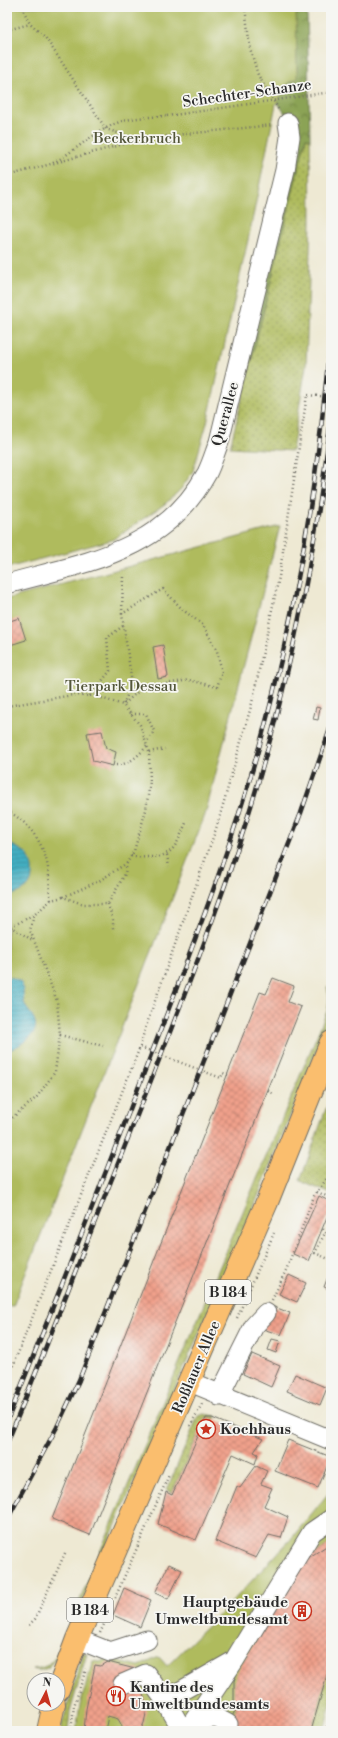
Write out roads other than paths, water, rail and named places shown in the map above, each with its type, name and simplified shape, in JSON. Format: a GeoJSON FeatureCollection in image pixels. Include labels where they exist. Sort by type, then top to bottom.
{"type":"FeatureCollection","features":[{"type":"Feature","properties":{"kind":"main road","name":"Roßlauer Allee"},"geometry":{"type":"LineString","coordinates":[[66,1677],[86,1643],[206,1390],[267,1202],[331,1042]]}},
{"type":"Feature","properties":{"kind":"main road"},"geometry":{"type":"LineString","coordinates":[[48,1731],[52,1712]]}},
{"type":"Feature","properties":{"kind":"street","name":"Querallee"},"geometry":{"type":"LineString","coordinates":[[7,584],[109,555],[135,544],[162,527],[180,512],[208,472],[219,442],[285,170],[290,137],[288,123]]}},
{"type":"Feature","properties":{"kind":"street"},"geometry":{"type":"LineString","coordinates":[[266,1313],[254,1326],[206,1390],[331,1440]]}},
{"type":"Feature","properties":{"kind":"street"},"geometry":{"type":"LineString","coordinates":[[189,1727],[234,1661],[312,1532],[316,1527],[331,1519]]}},
{"type":"Feature","properties":{"kind":"street"},"geometry":{"type":"LineString","coordinates":[[86,1643],[110,1652],[147,1640]]}},
{"type":"Feature","properties":{"kind":"street"},"geometry":{"type":"LineString","coordinates":[[165,1700],[234,1661]]}},
{"type":"Feature","properties":{"kind":"street"},"geometry":{"type":"LineString","coordinates":[[123,1684],[146,1674],[165,1700],[189,1727]]}},
{"type":"Feature","properties":{"kind":"street"},"geometry":{"type":"LineString","coordinates":[[189,1727],[223,1721],[214,1691]]}},
{"type":"Feature","properties":{"kind":"water"},"geometry":{"type":"Polygon","coordinates":[[[7,842],[26,853],[31,864],[32,875],[27,888],[7,897],[7,842]]]}},
{"type":"Feature","properties":{"kind":"water"},"geometry":{"type":"Polygon","coordinates":[[[11,977],[20,981],[25,1005],[33,1017],[36,1025],[35,1030],[28,1039],[7,1052],[7,979],[11,977]]]}},
{"type":"Feature","properties":{"kind":"railway"},"geometry":{"type":"LineString","coordinates":[[7,1421],[76,1250],[160,1032],[229,845],[244,798],[271,702],[301,563],[322,422],[331,327]]}},
{"type":"Feature","properties":{"kind":"railway"},"geometry":{"type":"LineString","coordinates":[[7,1443],[181,1005],[243,832],[273,730],[286,679],[317,524],[331,419]]}},
{"type":"Feature","properties":{"kind":"railway"},"geometry":{"type":"LineString","coordinates":[[7,1520],[57,1427],[79,1380],[301,813],[331,726]]}},
{"type":"Feature","properties":{"kind":"place","name":"Kochhaus"},"geometry":{"type":"Point","coordinates":[206,1429]}},
{"type":"Feature","properties":{"kind":"place","name":"Hauptgebäude Umweltbundesamt"},"geometry":{"type":"Point","coordinates":[302,1611]}},
{"type":"Feature","properties":{"kind":"place","name":"Kantine des Umweltbundesamts"},"geometry":{"type":"Point","coordinates":[116,1696]}},
{"type":"Feature","properties":{"kind":"park label","name":"Beckerbruch"},"geometry":{"type":"Point","coordinates":[137,138]}},
{"type":"Feature","properties":{"kind":"park label","name":"Tierpark Dessau"},"geometry":{"type":"Point","coordinates":[121,686]}}]}
